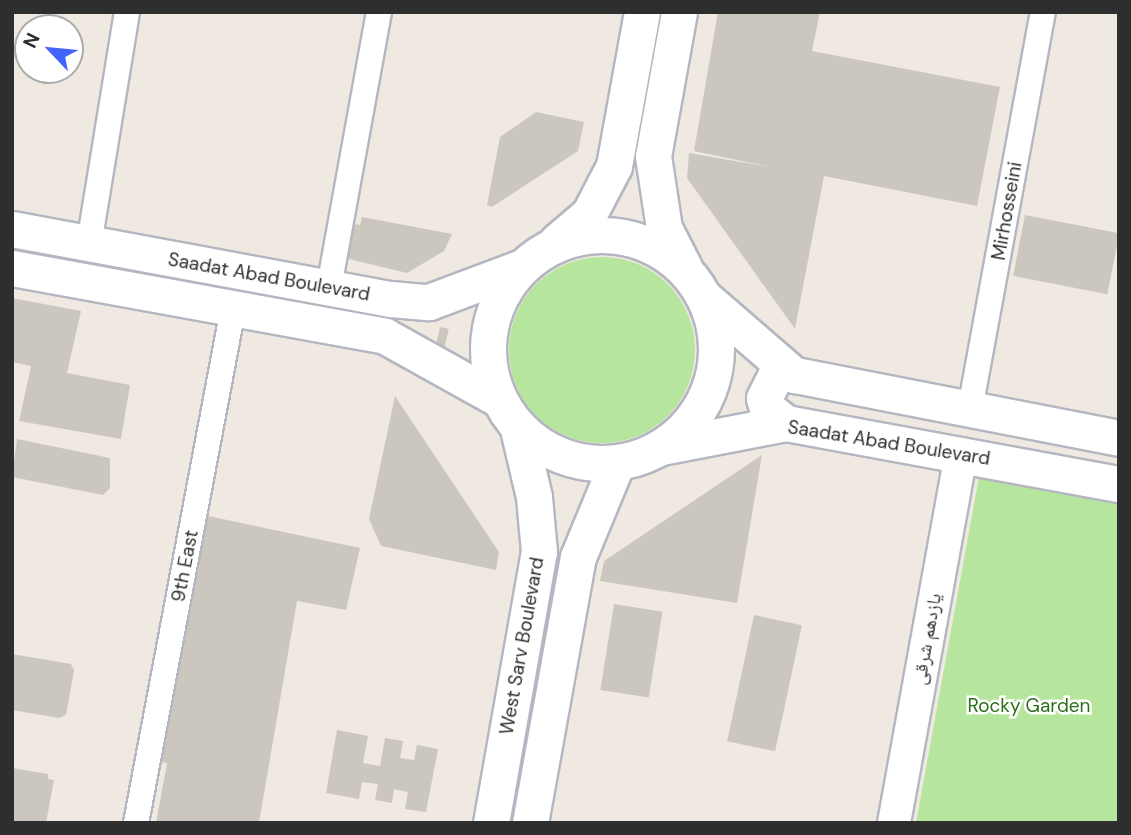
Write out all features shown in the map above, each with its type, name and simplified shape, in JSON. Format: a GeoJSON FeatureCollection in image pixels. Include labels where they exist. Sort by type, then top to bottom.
{"type":"FeatureCollection","features":[{"type":"Feature","properties":{"kind":"main road"},"geometry":{"type":"LineString","coordinates":[[642,12],[614,166],[589,214],[522,267],[500,295],[489,329],[488,365],[498,399],[518,429],[547,450],[581,463],[617,463],[659,448],[681,432],[703,403],[715,369],[716,332],[705,298]]}},
{"type":"Feature","properties":{"kind":"main road"},"geometry":{"type":"LineString","coordinates":[[679,12],[653,156],[664,228],[684,268],[705,298],[794,375]]}},
{"type":"Feature","properties":{"kind":"main road","name":"Saadat Abad Boulevard"},"geometry":{"type":"LineString","coordinates":[[12,229],[329,288],[429,302],[522,267]]}},
{"type":"Feature","properties":{"kind":"main road"},"geometry":{"type":"LineString","coordinates":[[551,246],[586,235],[622,235],[656,246],[684,268]]}},
{"type":"Feature","properties":{"kind":"main road","name":"Saadat Abad Boulevard"},"geometry":{"type":"LineString","coordinates":[[12,268],[385,336],[498,399]]}},
{"type":"Feature","properties":{"kind":"main road"},"geometry":{"type":"LineString","coordinates":[[786,423],[767,408],[766,387],[775,376],[794,375],[1119,438]]}},
{"type":"Feature","properties":{"kind":"main road","name":"Saadat Abad Boulevard"},"geometry":{"type":"LineString","coordinates":[[659,448],[786,423],[1119,484]]}},
{"type":"Feature","properties":{"kind":"main road","name":"West Sarv Boulevard"},"geometry":{"type":"LineString","coordinates":[[491,823],[539,552],[534,497],[518,429]]}},
{"type":"Feature","properties":{"kind":"main road","name":"West Sarv Boulevard"},"geometry":{"type":"LineString","coordinates":[[530,823],[578,557],[617,463]]}},
{"type":"Feature","properties":{"kind":"street"},"geometry":{"type":"LineString","coordinates":[[89,244],[127,12]]}},
{"type":"Feature","properties":{"kind":"street"},"geometry":{"type":"LineString","coordinates":[[329,288],[379,12]]}},
{"type":"Feature","properties":{"kind":"street","name":"Mirhosseini"},"geometry":{"type":"LineString","coordinates":[[970,409],[1044,12]]}},
{"type":"Feature","properties":{"kind":"street","name":"9th East"},"geometry":{"type":"LineString","coordinates":[[136,823],[233,309]]}},
{"type":"Feature","properties":{"kind":"street","name":"یازدهم شرقی"},"geometry":{"type":"LineString","coordinates":[[894,823],[961,454]]}},
{"type":"Feature","properties":{"kind":"green space"},"geometry":{"type":"Polygon","coordinates":[[[602,257],[638,264],[668,284],[688,314],[695,350],[688,386],[668,416],[638,436],[602,443],[566,436],[536,416],[516,386],[509,350],[516,314],[536,284],[566,264],[602,257]]]}},
{"type":"Feature","properties":{"kind":"green space","name":"Rocky Garden"},"geometry":{"type":"Polygon","coordinates":[[[979,477],[1119,500],[1119,823],[916,823],[979,477]]]}},
{"type":"Feature","properties":{"kind":"building"},"geometry":{"type":"Polygon","coordinates":[[[718,12],[820,12],[812,51],[1000,87],[977,206],[824,176],[795,329],[687,178],[689,153],[770,167],[694,151],[718,12]]]}},
{"type":"Feature","properties":{"kind":"building"},"geometry":{"type":"Polygon","coordinates":[[[536,112],[584,122],[578,151],[492,207],[487,205],[500,137],[536,112]]]}},
{"type":"Feature","properties":{"kind":"building"},"geometry":{"type":"Polygon","coordinates":[[[1025,215],[1119,233],[1107,294],[1013,276],[1025,215]]]}},
{"type":"Feature","properties":{"kind":"building"},"geometry":{"type":"Polygon","coordinates":[[[362,217],[452,234],[444,251],[407,273],[349,259],[344,252],[349,223],[360,225],[362,217]]]}},
{"type":"Feature","properties":{"kind":"building"},"geometry":{"type":"Polygon","coordinates":[[[12,298],[81,311],[67,373],[130,385],[121,439],[19,421],[31,366],[12,362],[12,298]]]}},
{"type":"Feature","properties":{"kind":"building"},"geometry":{"type":"Polygon","coordinates":[[[440,327],[449,329],[444,350],[435,348],[440,327]]]}},
{"type":"Feature","properties":{"kind":"building"},"geometry":{"type":"Polygon","coordinates":[[[395,396],[499,552],[496,570],[381,546],[369,519],[395,396]]]}},
{"type":"Feature","properties":{"kind":"building"},"geometry":{"type":"Polygon","coordinates":[[[17,439],[110,458],[110,488],[103,495],[12,477],[17,439]]]}},
{"type":"Feature","properties":{"kind":"building"},"geometry":{"type":"Polygon","coordinates":[[[762,455],[737,603],[600,581],[604,561],[762,455]]]}},
{"type":"Feature","properties":{"kind":"building"},"geometry":{"type":"Polygon","coordinates":[[[208,516],[360,548],[346,610],[297,601],[259,823],[156,823],[167,763],[160,762],[208,516]]]}},
{"type":"Feature","properties":{"kind":"building"},"geometry":{"type":"Polygon","coordinates":[[[614,604],[662,612],[649,698],[600,690],[614,604]]]}},
{"type":"Feature","properties":{"kind":"building"},"geometry":{"type":"Polygon","coordinates":[[[754,615],[802,625],[775,751],[727,741],[754,615]]]}},
{"type":"Feature","properties":{"kind":"building"},"geometry":{"type":"Polygon","coordinates":[[[12,654],[71,664],[74,670],[66,715],[59,718],[12,710],[12,654]]]}},
{"type":"Feature","properties":{"kind":"building"},"geometry":{"type":"Polygon","coordinates":[[[337,730],[368,736],[363,763],[380,766],[385,738],[403,741],[400,758],[414,760],[417,745],[438,749],[426,812],[405,809],[408,792],[394,789],[392,803],[375,800],[378,784],[362,782],[359,799],[326,793],[337,730]]]}},
{"type":"Feature","properties":{"kind":"building"},"geometry":{"type":"Polygon","coordinates":[[[12,768],[48,774],[48,779],[54,780],[46,823],[12,823],[12,768]]]}}]}
